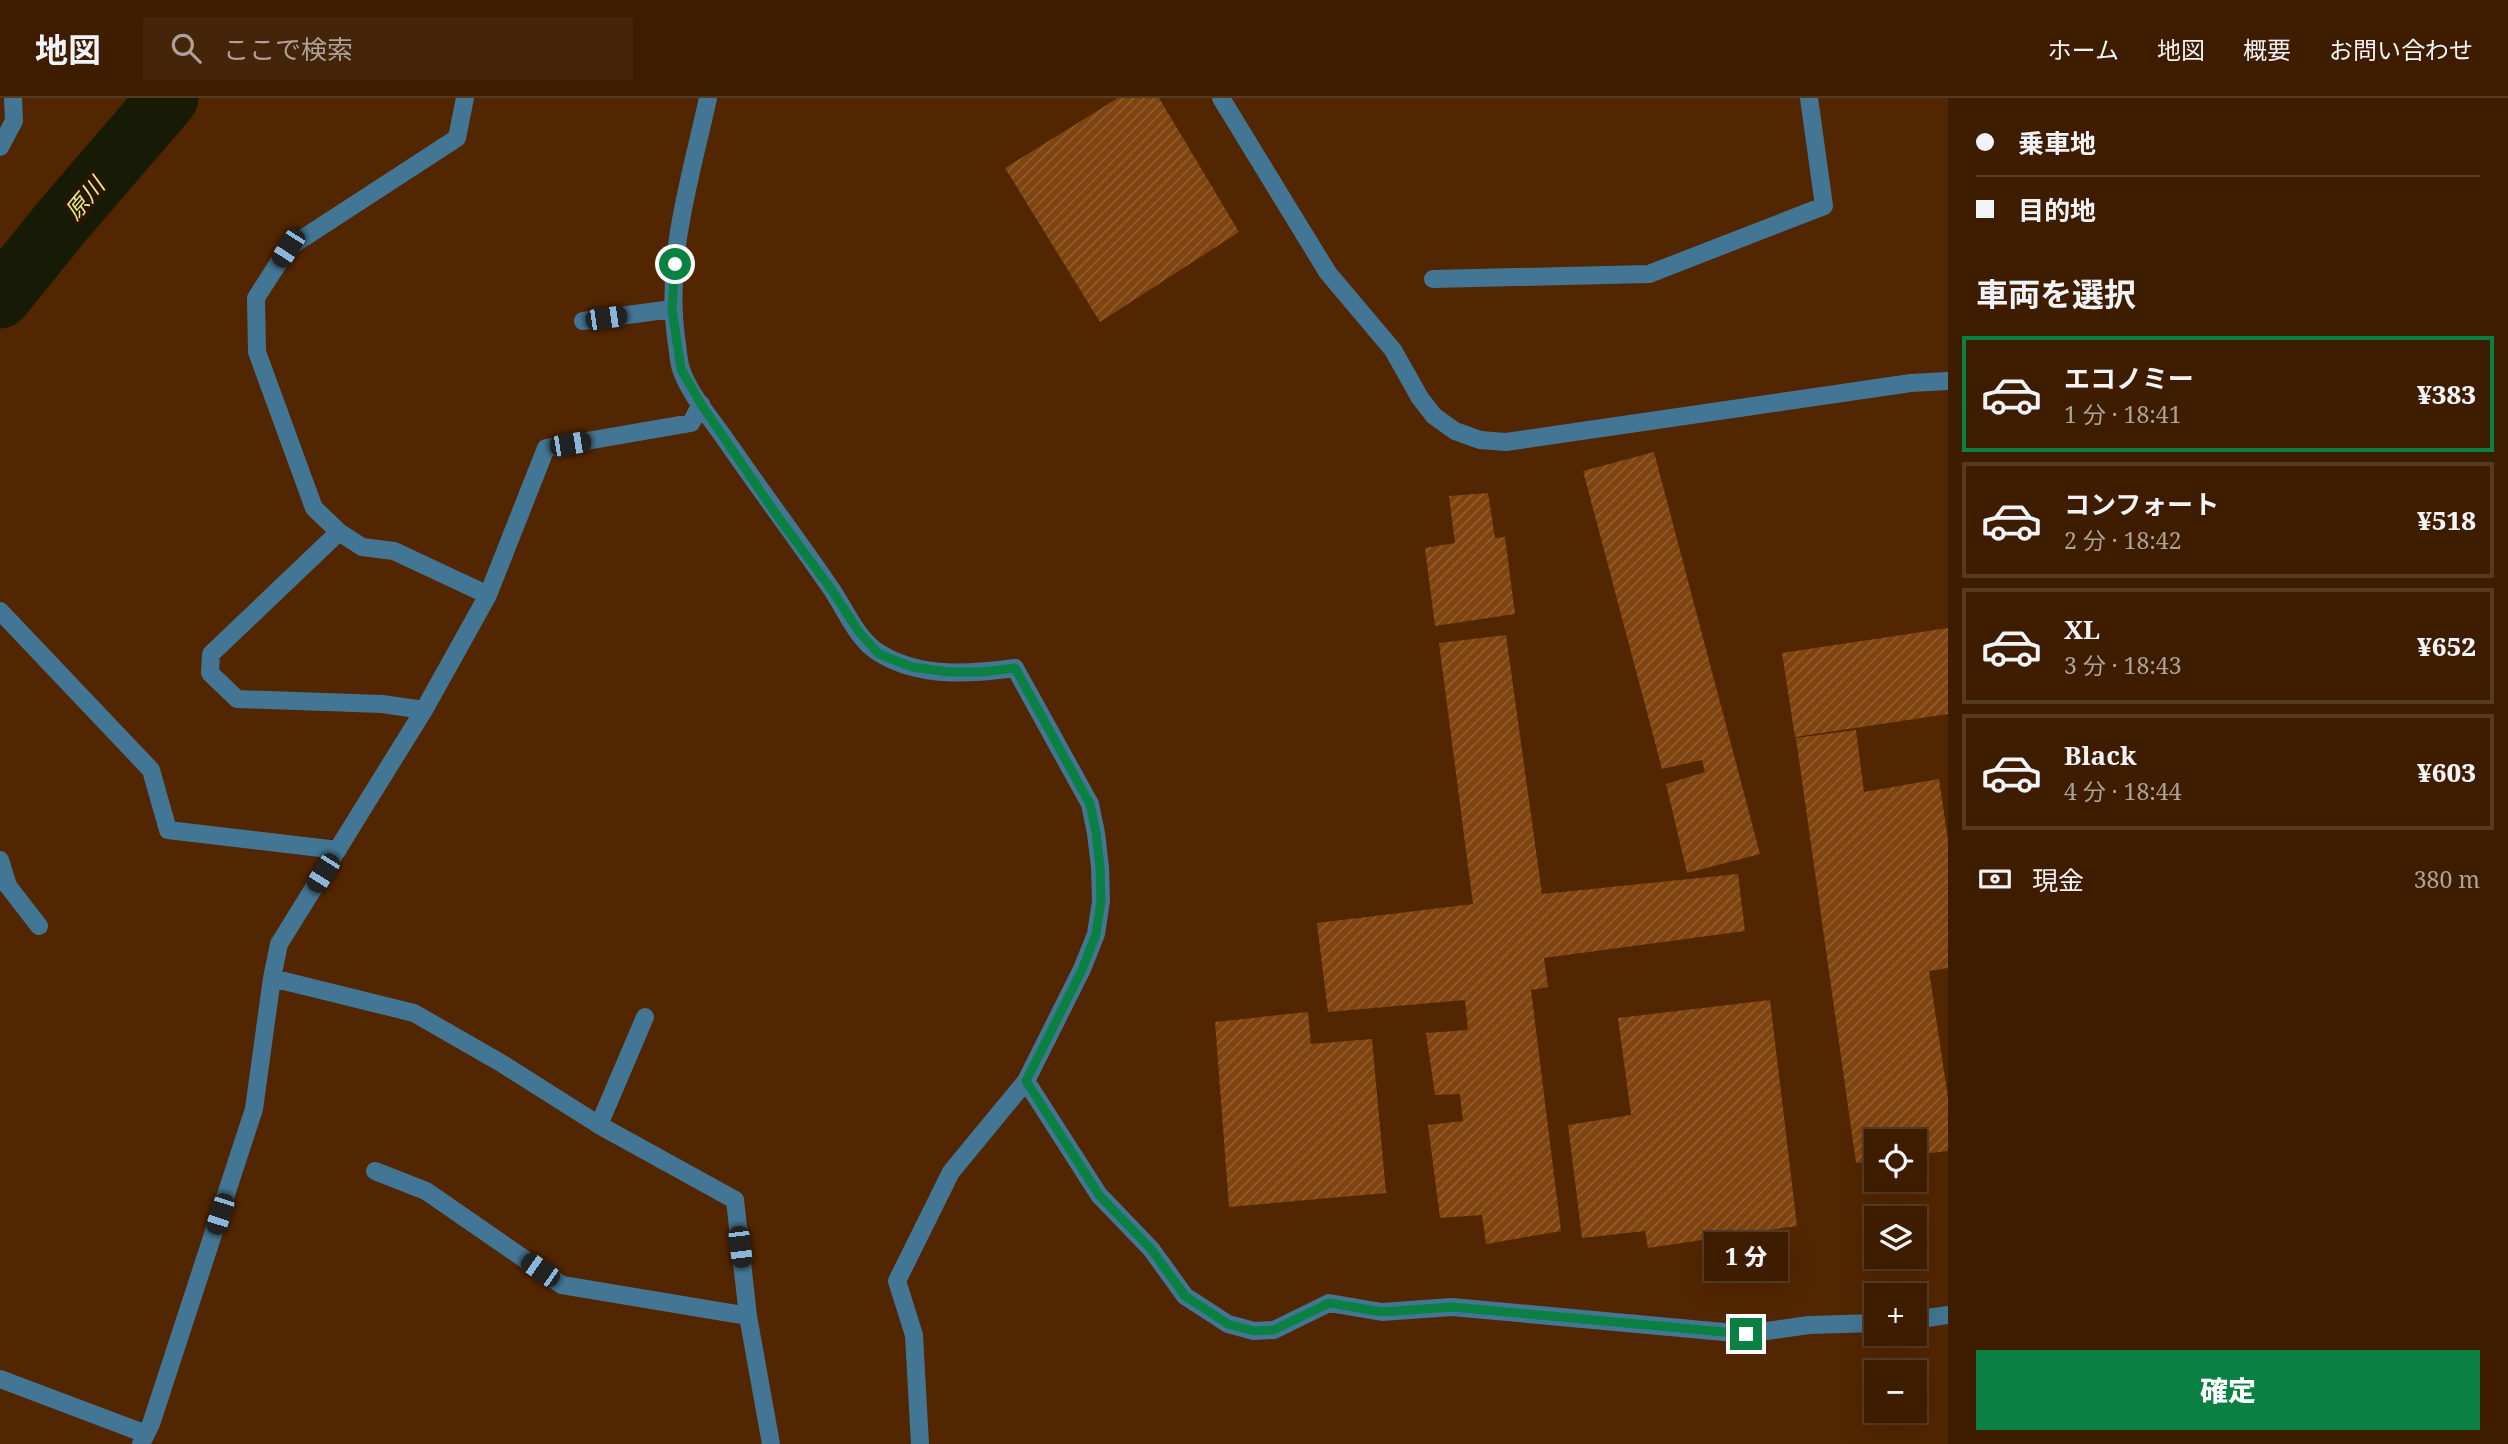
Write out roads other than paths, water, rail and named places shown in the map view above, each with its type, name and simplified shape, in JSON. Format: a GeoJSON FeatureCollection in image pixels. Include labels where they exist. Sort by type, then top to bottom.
{"type":"FeatureCollection","features":[{"type":"Feature","properties":{"kind":"street"},"geometry":{"type":"LineString","coordinates":[[0,147],[14,121],[13,98]]}},
{"type":"Feature","properties":{"kind":"street"},"geometry":{"type":"LineString","coordinates":[[465,98],[457,138],[288,248],[256,298],[257,352],[314,508],[339,532],[362,547],[394,551],[488,595]]}},
{"type":"Feature","properties":{"kind":"street"},"geometry":{"type":"LineString","coordinates":[[708,98],[676,242],[672,309],[681,369],[701,404],[776,514],[859,632],[879,654],[912,667],[948,672],[1015,668],[1090,804],[1096,833],[1101,901],[1096,934],[1082,970],[1026,1081],[951,1172],[897,1281],[914,1335],[920,1444]]}},
{"type":"Feature","properties":{"kind":"street"},"geometry":{"type":"LineString","coordinates":[[1221,98],[1328,273],[1393,350],[1419,398],[1434,416],[1467,435],[1480,440],[1506,442],[1910,383],[1948,381]]}},
{"type":"Feature","properties":{"kind":"street"},"geometry":{"type":"LineString","coordinates":[[1433,279],[1649,274],[1824,206],[1809,98]]}},
{"type":"Feature","properties":{"kind":"street"},"geometry":{"type":"LineString","coordinates":[[583,321],[672,309]]}},
{"type":"Feature","properties":{"kind":"street"},"geometry":{"type":"LineString","coordinates":[[0,1379],[144,1439],[254,1109],[279,944],[424,710],[488,595],[546,448],[691,423],[701,404]]}},
{"type":"Feature","properties":{"kind":"street"},"geometry":{"type":"LineString","coordinates":[[339,532],[211,654],[210,673],[237,699],[382,704],[424,710]]}},
{"type":"Feature","properties":{"kind":"street"},"geometry":{"type":"LineString","coordinates":[[0,611],[151,770],[168,830],[338,850]]}},
{"type":"Feature","properties":{"kind":"street"},"geometry":{"type":"LineString","coordinates":[[0,860],[8,886],[39,926]]}},
{"type":"Feature","properties":{"kind":"street"},"geometry":{"type":"LineString","coordinates":[[272,978],[414,1013],[501,1063],[599,1125],[735,1200],[748,1316],[771,1444]]}},
{"type":"Feature","properties":{"kind":"street"},"geometry":{"type":"LineString","coordinates":[[599,1125],[645,1017]]}},
{"type":"Feature","properties":{"kind":"street"},"geometry":{"type":"LineString","coordinates":[[1026,1081],[1099,1195],[1151,1249],[1185,1296],[1228,1324],[1254,1331],[1274,1330],[1329,1303],[1382,1312],[1452,1307],[1746,1334],[1809,1325],[1864,1323]]}},
{"type":"Feature","properties":{"kind":"street"},"geometry":{"type":"LineString","coordinates":[[375,1171],[426,1191],[562,1285],[748,1316]]}},
{"type":"Feature","properties":{"kind":"street"},"geometry":{"type":"LineString","coordinates":[[1927,1318],[1948,1315]]}},
{"type":"Feature","properties":{"kind":"waterway","name":"原川"},"geometry":{"type":"LineString","coordinates":[[0,298],[168,98]]}}]}
